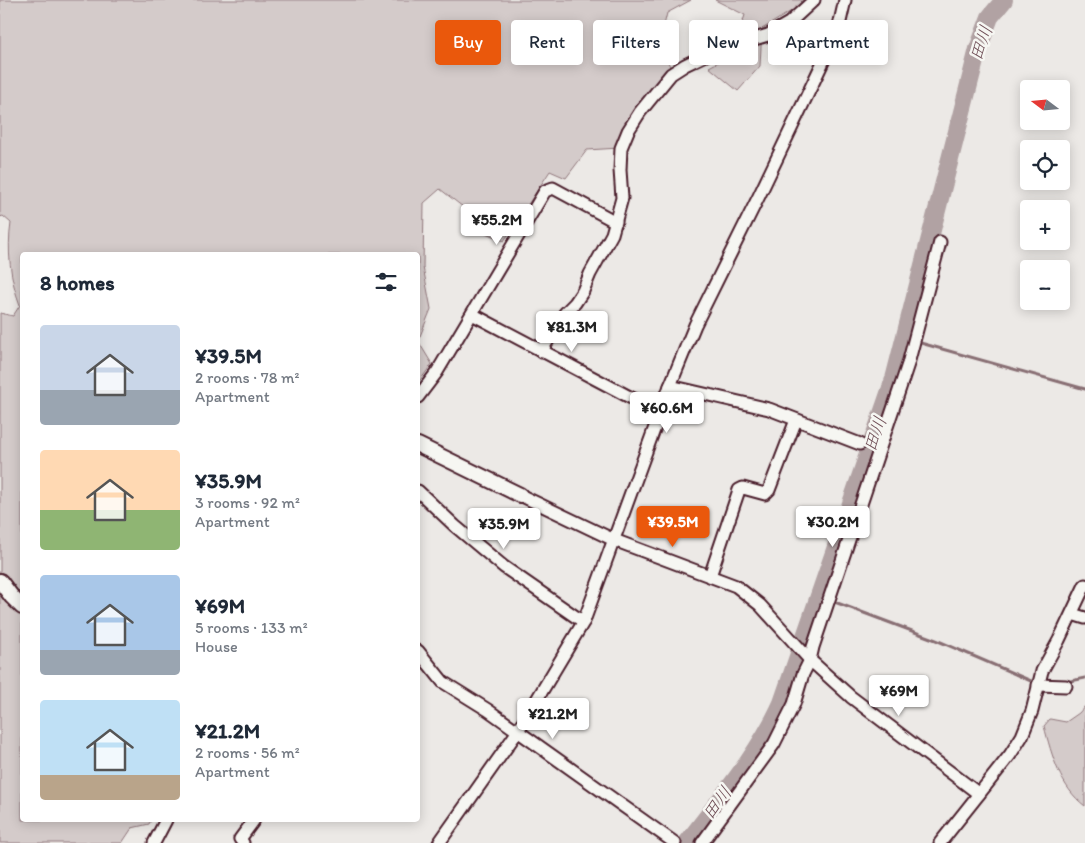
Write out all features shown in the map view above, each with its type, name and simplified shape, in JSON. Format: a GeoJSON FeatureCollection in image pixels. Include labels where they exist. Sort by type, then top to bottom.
{"type":"FeatureCollection","features":[{"type":"Feature","properties":{"kind":"street"},"geometry":{"type":"LineString","coordinates":[[542,352],[544,345],[565,313],[576,303],[612,234],[622,198],[621,148],[628,131],[640,112],[671,74],[714,51],[768,35],[789,23],[814,0]]}},
{"type":"Feature","properties":{"kind":"street"},"geometry":{"type":"LineString","coordinates":[[439,843],[518,731],[584,621],[670,386],[695,324],[833,42],[845,0]]}},
{"type":"Feature","properties":{"kind":"street"},"geometry":{"type":"LineString","coordinates":[[420,395],[437,372],[545,191],[553,188],[616,222]]}},
{"type":"Feature","properties":{"kind":"street"},"geometry":{"type":"LineString","coordinates":[[702,843],[774,744],[786,722],[900,389],[940,242]]}},
{"type":"Feature","properties":{"kind":"street"},"geometry":{"type":"LineString","coordinates":[[472,314],[660,413]]}},
{"type":"Feature","properties":{"kind":"street"},"geometry":{"type":"LineString","coordinates":[[670,386],[769,409],[860,444]]}},
{"type":"Feature","properties":{"kind":"street"},"geometry":{"type":"LineString","coordinates":[[710,576],[739,490],[743,488],[765,494],[769,490],[796,420]]}},
{"type":"Feature","properties":{"kind":"street"},"geometry":{"type":"LineString","coordinates":[[420,446],[614,540],[736,586],[748,595],[808,658],[851,697],[979,794]]}},
{"type":"Feature","properties":{"kind":"street"},"geometry":{"type":"LineString","coordinates":[[420,493],[504,567],[584,621]]}},
{"type":"Feature","properties":{"kind":"street"},"geometry":{"type":"LineString","coordinates":[[0,581],[20,605]]}},
{"type":"Feature","properties":{"kind":"street"},"geometry":{"type":"LineString","coordinates":[[940,843],[1010,755],[1022,736],[1032,711],[1042,671],[1085,585]]}},
{"type":"Feature","properties":{"kind":"street"},"geometry":{"type":"LineString","coordinates":[[1072,614],[1076,617],[1085,618]]}},
{"type":"Feature","properties":{"kind":"street"},"geometry":{"type":"LineString","coordinates":[[420,653],[443,682],[488,710],[675,843]]}},
{"type":"Feature","properties":{"kind":"street"},"geometry":{"type":"LineString","coordinates":[[1038,684],[1066,686]]}},
{"type":"Feature","properties":{"kind":"street"},"geometry":{"type":"LineString","coordinates":[[154,843],[165,822]]}},
{"type":"Feature","properties":{"kind":"street"},"geometry":{"type":"LineString","coordinates":[[243,843],[240,839],[253,822]]}},
{"type":"Feature","properties":{"kind":"shaded area"},"geometry":{"type":"Polygon","coordinates":[[[0,0],[691,0],[667,13],[665,20],[593,20],[593,65],[670,66],[640,105],[619,148],[587,150],[566,178],[550,171],[504,241],[470,226],[468,211],[440,189],[424,203],[423,267],[431,309],[420,336],[420,252],[20,252],[20,305],[10,264],[11,223],[3,216],[0,217],[0,0]]]}},
{"type":"Feature","properties":{"kind":"shaded area"},"geometry":{"type":"Polygon","coordinates":[[[715,0],[804,0],[793,10],[777,20],[768,20],[768,25],[762,29],[760,66],[738,91],[709,67],[713,65],[758,65],[758,20],[743,20],[745,15],[715,0]]]}},
{"type":"Feature","properties":{"kind":"shaded area"},"geometry":{"type":"Polygon","coordinates":[[[20,305],[20,822],[150,822],[149,824],[132,828],[122,843],[0,843],[0,313],[13,316],[20,305]]]}},
{"type":"Feature","properties":{"kind":"shaded area"},"geometry":{"type":"Polygon","coordinates":[[[420,344],[432,364],[420,380],[420,344]]]}},
{"type":"Feature","properties":{"kind":"shaded area"},"geometry":{"type":"Polygon","coordinates":[[[1085,706],[1085,806],[1069,790],[1063,780],[1054,759],[1044,726],[1050,719],[1066,722],[1085,706]]]}},
{"type":"Feature","properties":{"kind":"waterway","name":"田川"},"geometry":{"type":"LineString","coordinates":[[687,843],[751,758],[782,703],[894,379],[978,49],[990,17],[1004,0]]}},
{"type":"Feature","properties":{"kind":"waterway"},"geometry":{"type":"LineString","coordinates":[[917,342],[1085,389]]}},
{"type":"Feature","properties":{"kind":"waterway","name":"田川"},"geometry":{"type":"LineString","coordinates":[[819,596],[826,599]]}},
{"type":"Feature","properties":{"kind":"waterway"},"geometry":{"type":"LineString","coordinates":[[832,601],[936,640],[1031,681],[1037,681]]}},
{"type":"Feature","properties":{"kind":"waterway"},"geometry":{"type":"LineString","coordinates":[[1066,682],[1085,678]]}}]}
